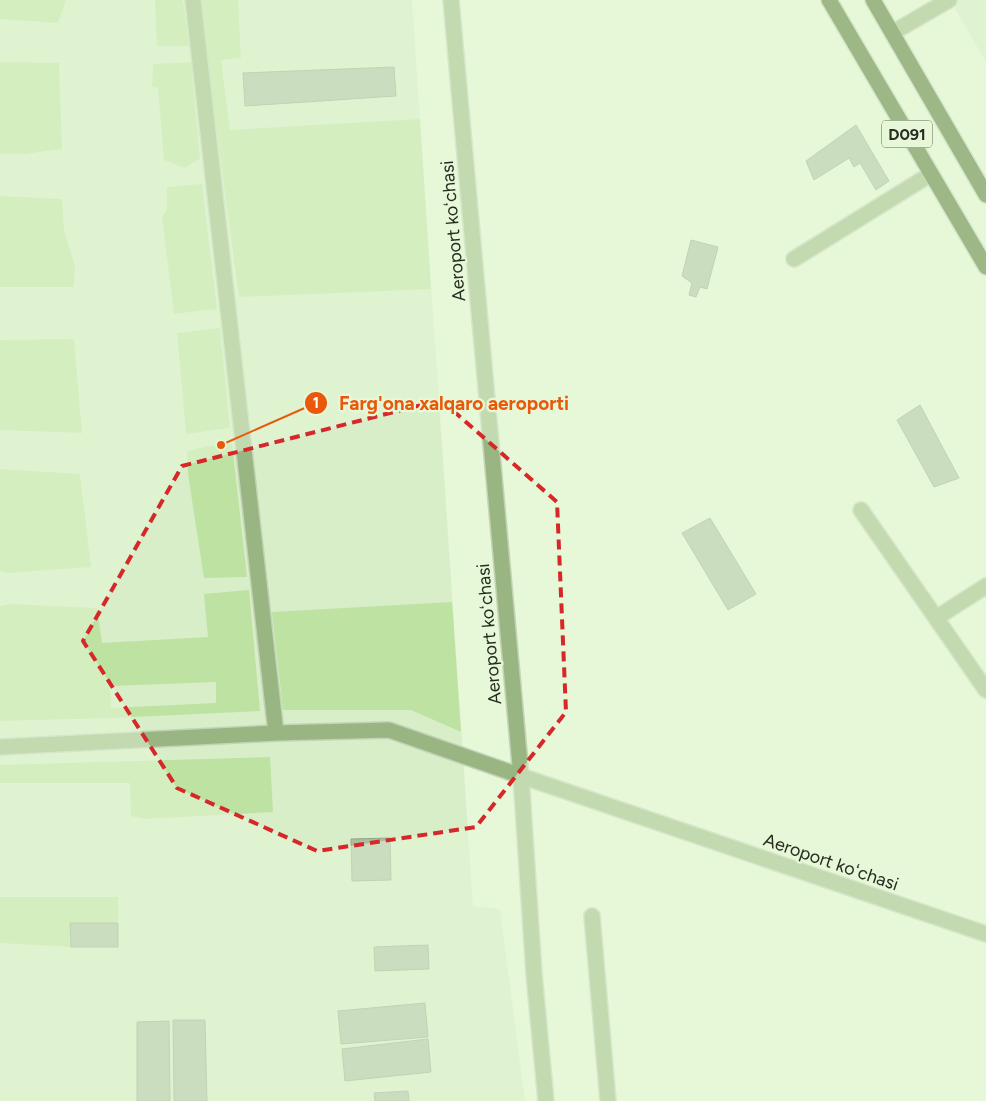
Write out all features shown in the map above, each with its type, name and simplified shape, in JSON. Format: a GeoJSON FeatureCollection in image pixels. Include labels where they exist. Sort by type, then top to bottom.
{"type":"FeatureCollection","features":[{"type":"Feature","properties":{"kind":"highway","name":"D091"},"geometry":{"type":"LineString","coordinates":[[829,0],[986,267]]}},
{"type":"Feature","properties":{"kind":"highway","name":"D091"},"geometry":{"type":"LineString","coordinates":[[873,0],[986,195]]}},
{"type":"Feature","properties":{"kind":"street"},"geometry":{"type":"LineString","coordinates":[[193,0],[276,733]]}},
{"type":"Feature","properties":{"kind":"street","name":"Aeroport koʻchasi"},"geometry":{"type":"LineString","coordinates":[[450,0],[521,776],[986,934]]}},
{"type":"Feature","properties":{"kind":"street"},"geometry":{"type":"LineString","coordinates":[[892,33],[949,0]]}},
{"type":"Feature","properties":{"kind":"street"},"geometry":{"type":"LineString","coordinates":[[794,259],[931,174]]}},
{"type":"Feature","properties":{"kind":"street"},"geometry":{"type":"LineString","coordinates":[[861,510],[986,690]]}},
{"type":"Feature","properties":{"kind":"street"},"geometry":{"type":"LineString","coordinates":[[936,618],[986,586]]}},
{"type":"Feature","properties":{"kind":"street"},"geometry":{"type":"LineString","coordinates":[[0,747],[276,733],[389,730],[521,776],[534,974],[546,1101]]}},
{"type":"Feature","properties":{"kind":"street"},"geometry":{"type":"LineString","coordinates":[[592,916],[608,1101]]}},
{"type":"Feature","properties":{"kind":"highlighted area"},"geometry":{"type":"Polygon","coordinates":[[[441,400],[557,502],[566,712],[476,827],[317,851],[177,788],[83,641],[182,466],[441,400]]]}},
{"type":"Feature","properties":{"kind":"shaded area"},"geometry":{"type":"Polygon","coordinates":[[[0,0],[412,0],[473,906],[500,909],[525,1101],[0,1101],[0,0]]]}},
{"type":"Feature","properties":{"kind":"shaded area"},"geometry":{"type":"Polygon","coordinates":[[[950,0],[986,0],[986,62],[950,0]]]}},
{"type":"Feature","properties":{"kind":"green space"},"geometry":{"type":"Polygon","coordinates":[[[0,0],[66,0],[58,23],[0,19],[0,0]]]}},
{"type":"Feature","properties":{"kind":"green space"},"geometry":{"type":"Polygon","coordinates":[[[155,0],[183,0],[189,46],[157,46],[155,0]]]}},
{"type":"Feature","properties":{"kind":"green space"},"geometry":{"type":"Polygon","coordinates":[[[199,0],[238,0],[241,58],[221,60],[230,130],[420,119],[431,289],[239,297],[199,0]]]}},
{"type":"Feature","properties":{"kind":"green space"},"geometry":{"type":"Polygon","coordinates":[[[0,62],[59,63],[62,149],[25,154],[0,154],[0,62]]]}},
{"type":"Feature","properties":{"kind":"green space"},"geometry":{"type":"Polygon","coordinates":[[[191,62],[200,159],[184,168],[164,160],[158,88],[152,87],[153,64],[191,62]]]}},
{"type":"Feature","properties":{"kind":"green space"},"geometry":{"type":"Polygon","coordinates":[[[202,184],[217,309],[174,314],[162,217],[167,209],[167,187],[202,184]]]}},
{"type":"Feature","properties":{"kind":"green space"},"geometry":{"type":"Polygon","coordinates":[[[0,196],[62,199],[64,231],[75,266],[74,287],[0,287],[0,196]]]}},
{"type":"Feature","properties":{"kind":"green space"},"geometry":{"type":"Polygon","coordinates":[[[220,328],[230,428],[186,434],[177,333],[220,328]]]}},
{"type":"Feature","properties":{"kind":"green space"},"geometry":{"type":"Polygon","coordinates":[[[74,339],[82,433],[0,430],[0,340],[74,339]]]}},
{"type":"Feature","properties":{"kind":"green space"},"geometry":{"type":"Polygon","coordinates":[[[232,444],[247,577],[204,578],[188,474],[187,451],[208,446],[232,444]]]}},
{"type":"Feature","properties":{"kind":"green space"},"geometry":{"type":"Polygon","coordinates":[[[0,469],[80,474],[91,567],[8,573],[0,571],[0,469]]]}},
{"type":"Feature","properties":{"kind":"green space"},"geometry":{"type":"Polygon","coordinates":[[[249,590],[260,711],[0,721],[0,606],[10,604],[97,608],[102,643],[208,637],[204,594],[249,590]],[[216,682],[110,686],[111,708],[216,703],[216,682]]]}},
{"type":"Feature","properties":{"kind":"green space"},"geometry":{"type":"Polygon","coordinates":[[[452,602],[461,732],[411,710],[283,710],[272,612],[452,602]]]}},
{"type":"Feature","properties":{"kind":"green space"},"geometry":{"type":"Polygon","coordinates":[[[270,757],[273,812],[144,819],[131,816],[130,783],[0,783],[0,765],[270,757]]]}},
{"type":"Feature","properties":{"kind":"green space"},"geometry":{"type":"Polygon","coordinates":[[[0,897],[118,897],[118,923],[70,923],[71,947],[0,943],[0,897]]]}},
{"type":"Feature","properties":{"kind":"building"},"geometry":{"type":"Polygon","coordinates":[[[394,67],[396,96],[245,106],[243,73],[394,67]]]}},
{"type":"Feature","properties":{"kind":"building"},"geometry":{"type":"Polygon","coordinates":[[[856,125],[889,181],[876,190],[860,163],[854,167],[849,158],[814,180],[806,161],[856,125]]]}},
{"type":"Feature","properties":{"kind":"building"},"geometry":{"type":"Polygon","coordinates":[[[691,240],[718,247],[707,289],[700,287],[696,297],[689,295],[692,283],[682,276],[691,240]]]}},
{"type":"Feature","properties":{"kind":"building"},"geometry":{"type":"Polygon","coordinates":[[[920,405],[959,478],[934,487],[897,420],[920,405]]]}},
{"type":"Feature","properties":{"kind":"building"},"geometry":{"type":"Polygon","coordinates":[[[710,518],[756,594],[728,610],[682,533],[710,518]]]}},
{"type":"Feature","properties":{"kind":"building"},"geometry":{"type":"Polygon","coordinates":[[[390,838],[391,880],[352,881],[351,839],[390,838]]]}},
{"type":"Feature","properties":{"kind":"building"},"geometry":{"type":"Polygon","coordinates":[[[70,923],[118,923],[118,947],[71,947],[70,923]]]}},
{"type":"Feature","properties":{"kind":"building"},"geometry":{"type":"Polygon","coordinates":[[[428,945],[429,969],[375,971],[374,947],[428,945]]]}},
{"type":"Feature","properties":{"kind":"building"},"geometry":{"type":"Polygon","coordinates":[[[425,1003],[428,1037],[341,1044],[338,1011],[425,1003]]]}},
{"type":"Feature","properties":{"kind":"building"},"geometry":{"type":"Polygon","coordinates":[[[173,1020],[205,1020],[207,1101],[174,1101],[173,1020]]]}},
{"type":"Feature","properties":{"kind":"building"},"geometry":{"type":"Polygon","coordinates":[[[169,1021],[170,1101],[137,1101],[137,1022],[169,1021]]]}},
{"type":"Feature","properties":{"kind":"building"},"geometry":{"type":"Polygon","coordinates":[[[428,1039],[431,1072],[345,1081],[342,1049],[428,1039]]]}},
{"type":"Feature","properties":{"kind":"building"},"geometry":{"type":"Polygon","coordinates":[[[408,1091],[409,1101],[375,1101],[374,1093],[408,1091]]]}},
{"type":"Feature","properties":{"kind":"place","name":"Farg'ona xalqaro aeroporti"},"geometry":{"type":"Point","coordinates":[221,445]}}]}
